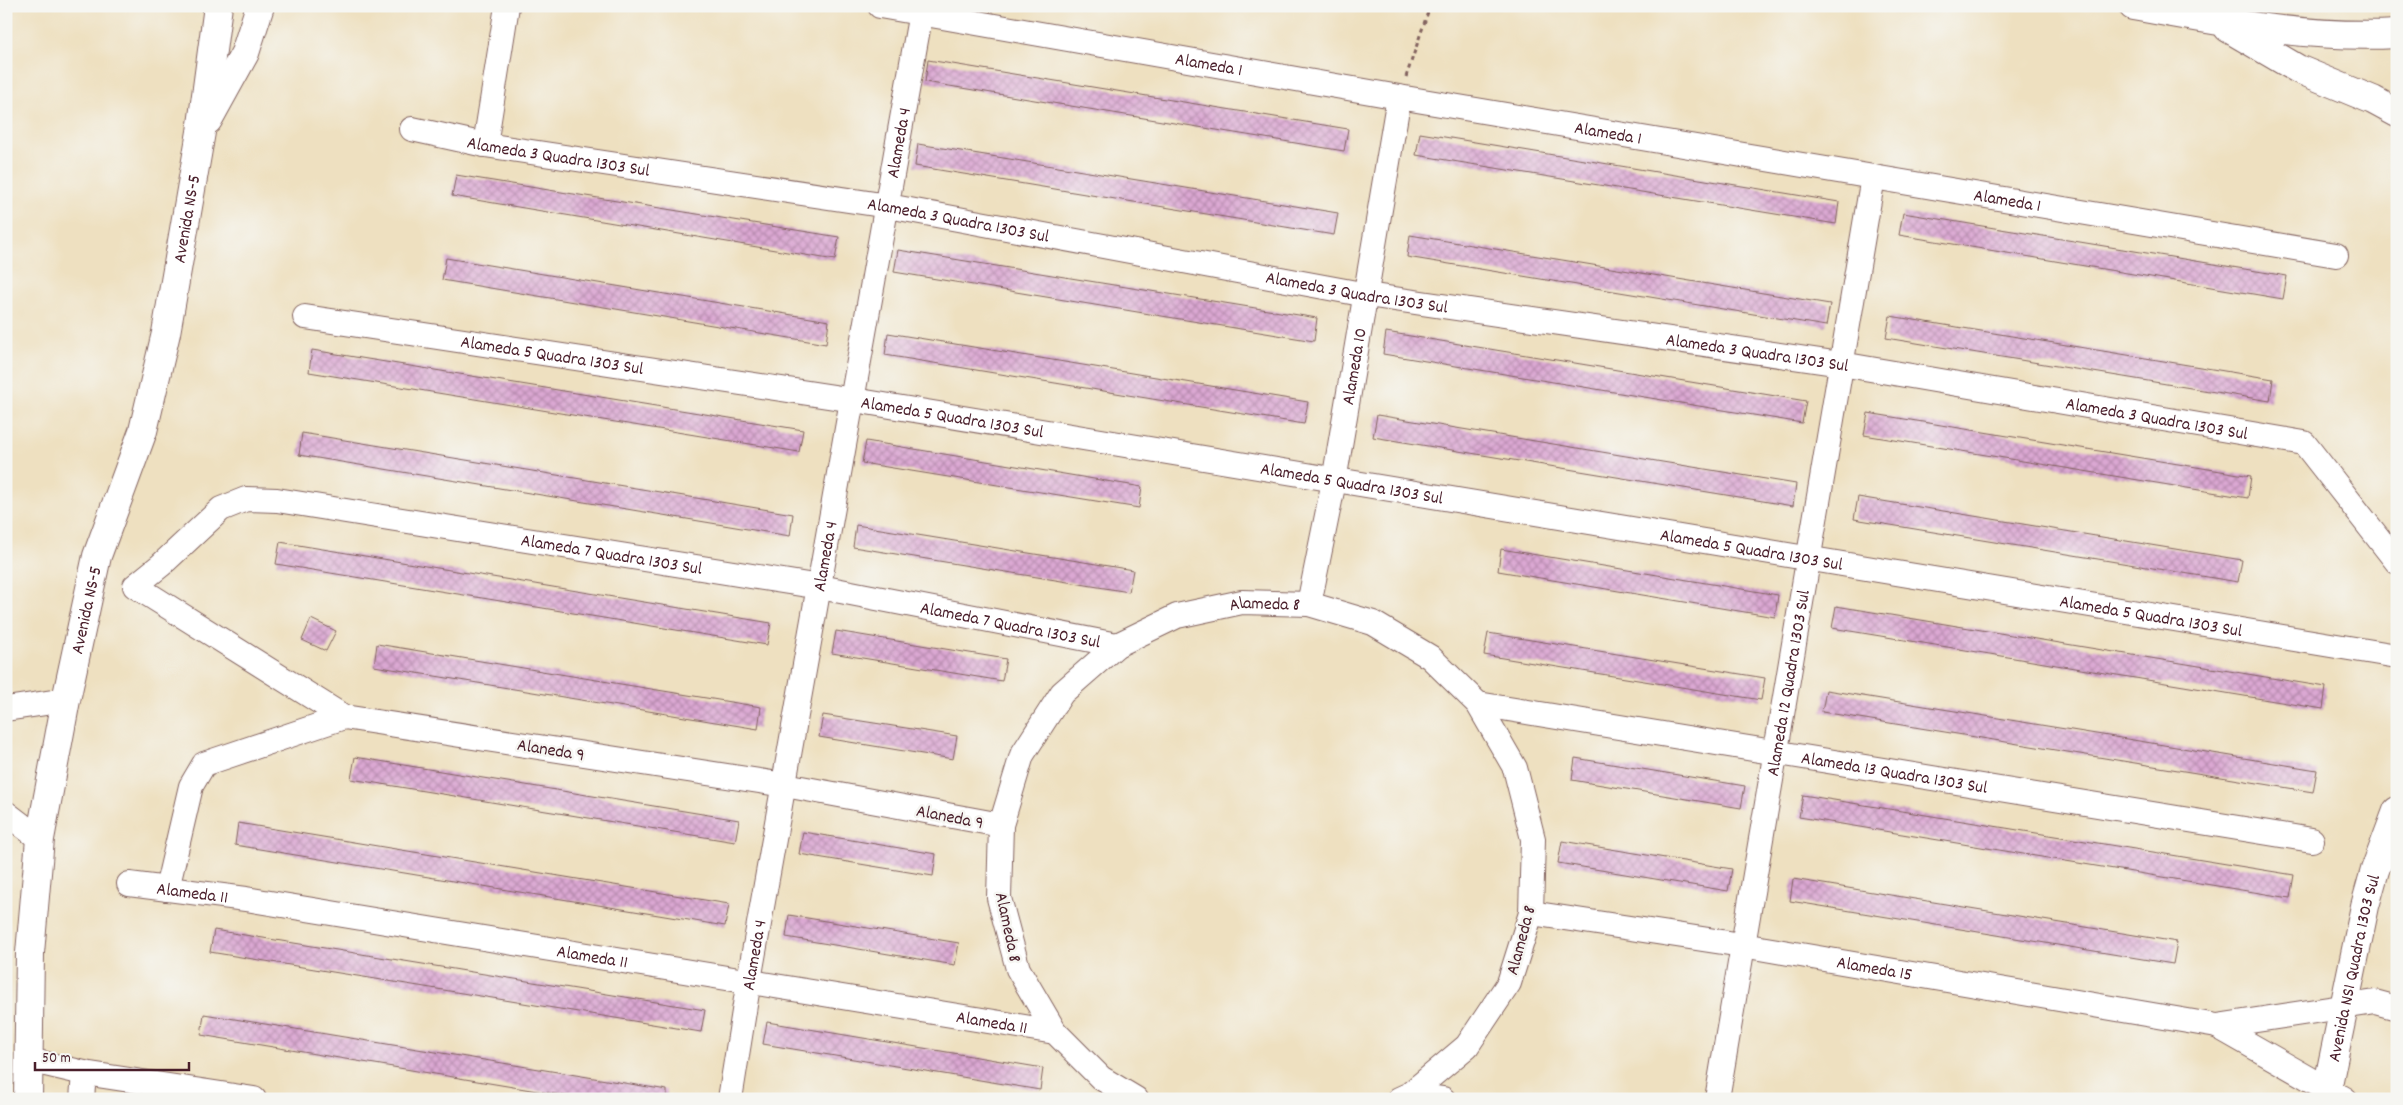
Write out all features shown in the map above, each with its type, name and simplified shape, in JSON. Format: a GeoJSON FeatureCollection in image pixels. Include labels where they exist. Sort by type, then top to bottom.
{"type":"FeatureCollection","features":[{"type":"Feature","properties":{"kind":"street","name":"Avenida NS-5"},"geometry":{"type":"LineString","coordinates":[[28,1099],[30,953],[40,839],[66,700],[97,556],[143,431],[166,333],[201,132],[218,6]]}},
{"type":"Feature","properties":{"kind":"street","name":"Avenida NS-5"},"geometry":{"type":"LineString","coordinates":[[201,132],[245,53],[260,6]]}},
{"type":"Feature","properties":{"kind":"street"},"geometry":{"type":"LineString","coordinates":[[485,145],[507,6]]}},
{"type":"Feature","properties":{"kind":"street","name":"Alameda 1"},"geometry":{"type":"LineString","coordinates":[[880,6],[1399,97],[2336,255]]}},
{"type":"Feature","properties":{"kind":"street"},"geometry":{"type":"LineString","coordinates":[[2133,6],[2216,21],[2318,33],[2366,36],[2397,34]]}},
{"type":"Feature","properties":{"kind":"street","name":"Alameda 4"},"geometry":{"type":"LineString","coordinates":[[730,1099],[921,12]]}},
{"type":"Feature","properties":{"kind":"street"},"geometry":{"type":"LineString","coordinates":[[2216,21],[2298,69],[2373,100],[2397,113]]}},
{"type":"Feature","properties":{"kind":"street","name":"Alameda 10"},"geometry":{"type":"LineString","coordinates":[[1309,604],[1334,481],[1399,97]]}},
{"type":"Feature","properties":{"kind":"street","name":"Alameda 3 Quadra 1303 Sul"},"geometry":{"type":"LineString","coordinates":[[412,129],[485,145],[888,206],[1367,295],[1841,364],[2304,443],[2397,562]]}},
{"type":"Feature","properties":{"kind":"street","name":"Alameda 12 Quadra 1303 Sul"},"geometry":{"type":"LineString","coordinates":[[1717,1099],[1774,752],[1873,177]]}},
{"type":"Feature","properties":{"kind":"street","name":"Alameda 5 Quadra 1303 Sul"},"geometry":{"type":"LineString","coordinates":[[305,317],[854,400],[2397,656]]}},
{"type":"Feature","properties":{"kind":"street","name":"Alameda 7 Quadra 1303 Sul"},"geometry":{"type":"LineString","coordinates":[[135,586],[161,565],[221,509],[246,499],[277,500],[820,587],[1117,645]]}},
{"type":"Feature","properties":{"kind":"street","name":"Alaneda 9"},"geometry":{"type":"LineString","coordinates":[[135,586],[344,717],[785,785],[1001,825]]}},
{"type":"Feature","properties":{"kind":"street","name":"Alameda 8"},"geometry":{"type":"LineString","coordinates":[[1136,1099],[1101,1078],[1055,1032],[1018,969],[999,898],[1001,825],[1022,755],[1062,694],[1117,645],[1176,616],[1242,602],[1309,604],[1373,622],[1430,656],[1478,704],[1515,768],[1534,839],[1531,913],[1509,983],[1467,1046],[1405,1096]]}},
{"type":"Feature","properties":{"kind":"street"},"geometry":{"type":"LineString","coordinates":[[6,709],[66,700]]}},
{"type":"Feature","properties":{"kind":"street","name":"Alameda 13 Quadra 1303 Sul"},"geometry":{"type":"LineString","coordinates":[[1478,704],[2312,840]]}},
{"type":"Feature","properties":{"kind":"street"},"geometry":{"type":"LineString","coordinates":[[167,889],[191,786],[204,764],[344,717]]}},
{"type":"Feature","properties":{"kind":"street","name":"Avenida NS1 Quadra 1303 Sul"},"geometry":{"type":"LineString","coordinates":[[2332,1095],[2342,1008],[2367,897],[2397,811]]}},
{"type":"Feature","properties":{"kind":"street"},"geometry":{"type":"LineString","coordinates":[[6,813],[40,839]]}},
{"type":"Feature","properties":{"kind":"street","name":"Alameda 11"},"geometry":{"type":"LineString","coordinates":[[129,884],[256,900],[750,980],[1055,1032]]}},
{"type":"Feature","properties":{"kind":"street","name":"Alameda 15"},"geometry":{"type":"LineString","coordinates":[[1531,913],[1742,945],[2217,1026]]}},
{"type":"Feature","properties":{"kind":"street"},"geometry":{"type":"LineString","coordinates":[[2217,1026],[2375,1002],[2397,1008]]}},
{"type":"Feature","properties":{"kind":"street"},"geometry":{"type":"LineString","coordinates":[[2217,1026],[2332,1095]]}},
{"type":"Feature","properties":{"kind":"street"},"geometry":{"type":"LineString","coordinates":[[29,1060],[84,1073],[254,1099]]}},
{"type":"Feature","properties":{"kind":"street"},"geometry":{"type":"LineString","coordinates":[[82,1099],[84,1073]]}},
{"type":"Feature","properties":{"kind":"street"},"geometry":{"type":"LineString","coordinates":[[1405,1096],[1443,1099]]}},
{"type":"Feature","properties":{"kind":"path"},"geometry":{"type":"LineString","coordinates":[[1399,97],[1430,6]]}},
{"type":"Feature","properties":{"kind":"building"},"geometry":{"type":"Polygon","coordinates":[[[928,60],[1348,129],[1344,151],[925,82],[928,60]]]}},
{"type":"Feature","properties":{"kind":"building"},"geometry":{"type":"Polygon","coordinates":[[[1420,133],[1839,202],[1836,224],[1416,155],[1420,133]]]}},
{"type":"Feature","properties":{"kind":"building"},"geometry":{"type":"Polygon","coordinates":[[[918,144],[1338,213],[1334,235],[915,166],[918,144]]]}},
{"type":"Feature","properties":{"kind":"building"},"geometry":{"type":"Polygon","coordinates":[[[456,175],[839,237],[835,260],[452,196],[456,175]]]}},
{"type":"Feature","properties":{"kind":"building"},"geometry":{"type":"Polygon","coordinates":[[[1903,213],[2287,276],[2283,299],[1899,235],[1903,213]]]}},
{"type":"Feature","properties":{"kind":"building"},"geometry":{"type":"Polygon","coordinates":[[[1410,235],[1830,304],[1826,326],[1407,257],[1410,235]]]}},
{"type":"Feature","properties":{"kind":"building"},"geometry":{"type":"Polygon","coordinates":[[[898,250],[1317,318],[1314,341],[894,272],[898,250]]]}},
{"type":"Feature","properties":{"kind":"building"},"geometry":{"type":"Polygon","coordinates":[[[446,258],[829,321],[826,344],[442,280],[446,258]]]}},
{"type":"Feature","properties":{"kind":"building"},"geometry":{"type":"Polygon","coordinates":[[[1890,316],[2273,379],[2270,401],[1886,338],[1890,316]]]}},
{"type":"Feature","properties":{"kind":"building"},"geometry":{"type":"Polygon","coordinates":[[[1386,332],[1806,401],[1802,423],[1383,354],[1386,332]]]}},
{"type":"Feature","properties":{"kind":"building"},"geometry":{"type":"Polygon","coordinates":[[[888,333],[1308,402],[1304,424],[885,355],[888,333]]]}},
{"type":"Feature","properties":{"kind":"building"},"geometry":{"type":"Polygon","coordinates":[[[312,350],[803,430],[799,452],[309,372],[312,350]]]}},
{"type":"Feature","properties":{"kind":"building"},"geometry":{"type":"Polygon","coordinates":[[[1868,413],[2251,476],[2248,498],[1864,435],[1868,413]]]}},
{"type":"Feature","properties":{"kind":"building"},"geometry":{"type":"Polygon","coordinates":[[[1377,415],[1796,484],[1793,506],[1373,437],[1377,415]]]}},
{"type":"Feature","properties":{"kind":"building"},"geometry":{"type":"Polygon","coordinates":[[[302,433],[793,514],[790,536],[299,455],[302,433]]]}},
{"type":"Feature","properties":{"kind":"building"},"geometry":{"type":"Polygon","coordinates":[[[866,441],[1142,487],[1139,508],[862,463],[866,441]]]}},
{"type":"Feature","properties":{"kind":"building"},"geometry":{"type":"Polygon","coordinates":[[[1858,497],[2242,560],[2238,582],[1854,519],[1858,497]]]}},
{"type":"Feature","properties":{"kind":"building"},"geometry":{"type":"Polygon","coordinates":[[[856,525],[1133,570],[1129,592],[853,547],[856,525]]]}},
{"type":"Feature","properties":{"kind":"building"},"geometry":{"type":"Polygon","coordinates":[[[280,542],[771,623],[767,645],[276,564],[280,542]]]}},
{"type":"Feature","properties":{"kind":"building"},"geometry":{"type":"Polygon","coordinates":[[[1501,549],[1778,595],[1775,617],[1498,571],[1501,549]]]}},
{"type":"Feature","properties":{"kind":"building"},"geometry":{"type":"Polygon","coordinates":[[[1836,606],[2326,687],[2323,709],[1832,628],[1836,606]]]}},
{"type":"Feature","properties":{"kind":"building"},"geometry":{"type":"Polygon","coordinates":[[[311,619],[336,631],[326,651],[302,640],[311,619]]]}},
{"type":"Feature","properties":{"kind":"building"},"geometry":{"type":"Polygon","coordinates":[[[836,631],[1006,659],[1002,681],[832,653],[836,631]]]}},
{"type":"Feature","properties":{"kind":"building"},"geometry":{"type":"Polygon","coordinates":[[[1488,633],[1765,678],[1761,700],[1484,655],[1488,633]]]}},
{"type":"Feature","properties":{"kind":"building"},"geometry":{"type":"Polygon","coordinates":[[[377,644],[761,707],[758,729],[374,666],[377,644]]]}},
{"type":"Feature","properties":{"kind":"building"},"geometry":{"type":"Polygon","coordinates":[[[1826,690],[2317,770],[2313,792],[1822,712],[1826,690]]]}},
{"type":"Feature","properties":{"kind":"building"},"geometry":{"type":"Polygon","coordinates":[[[823,715],[957,736],[953,759],[819,737],[823,715]]]}},
{"type":"Feature","properties":{"kind":"building"},"geometry":{"type":"Polygon","coordinates":[[[355,757],[739,820],[735,842],[351,779],[355,757]]]}},
{"type":"Feature","properties":{"kind":"building"},"geometry":{"type":"Polygon","coordinates":[[[1575,758],[1745,786],[1741,808],[1572,780],[1575,758]]]}},
{"type":"Feature","properties":{"kind":"building"},"geometry":{"type":"Polygon","coordinates":[[[1803,795],[2294,875],[2290,898],[1799,817],[1803,795]]]}},
{"type":"Feature","properties":{"kind":"building"},"geometry":{"type":"Polygon","coordinates":[[[238,823],[729,904],[725,926],[235,845],[238,823]]]}},
{"type":"Feature","properties":{"kind":"building"},"geometry":{"type":"Polygon","coordinates":[[[803,832],[936,854],[933,876],[799,854],[803,832]]]}},
{"type":"Feature","properties":{"kind":"building"},"geometry":{"type":"Polygon","coordinates":[[[1562,841],[1732,869],[1728,891],[1558,863],[1562,841]]]}},
{"type":"Feature","properties":{"kind":"building"},"geometry":{"type":"Polygon","coordinates":[[[1793,879],[2177,942],[2173,964],[1790,901],[1793,879]]]}},
{"type":"Feature","properties":{"kind":"building"},"geometry":{"type":"Polygon","coordinates":[[[789,915],[959,943],[955,965],[786,937],[789,915]]]}},
{"type":"Feature","properties":{"kind":"building"},"geometry":{"type":"Polygon","coordinates":[[[214,930],[705,1010],[701,1032],[210,952],[214,930]]]}},
{"type":"Feature","properties":{"kind":"building"},"geometry":{"type":"Polygon","coordinates":[[[204,1014],[667,1090],[667,1099],[585,1099],[201,1035],[204,1014]]]}},
{"type":"Feature","properties":{"kind":"building"},"geometry":{"type":"Polygon","coordinates":[[[767,1022],[1043,1068],[1040,1090],[763,1044],[767,1022]]]}}]}
